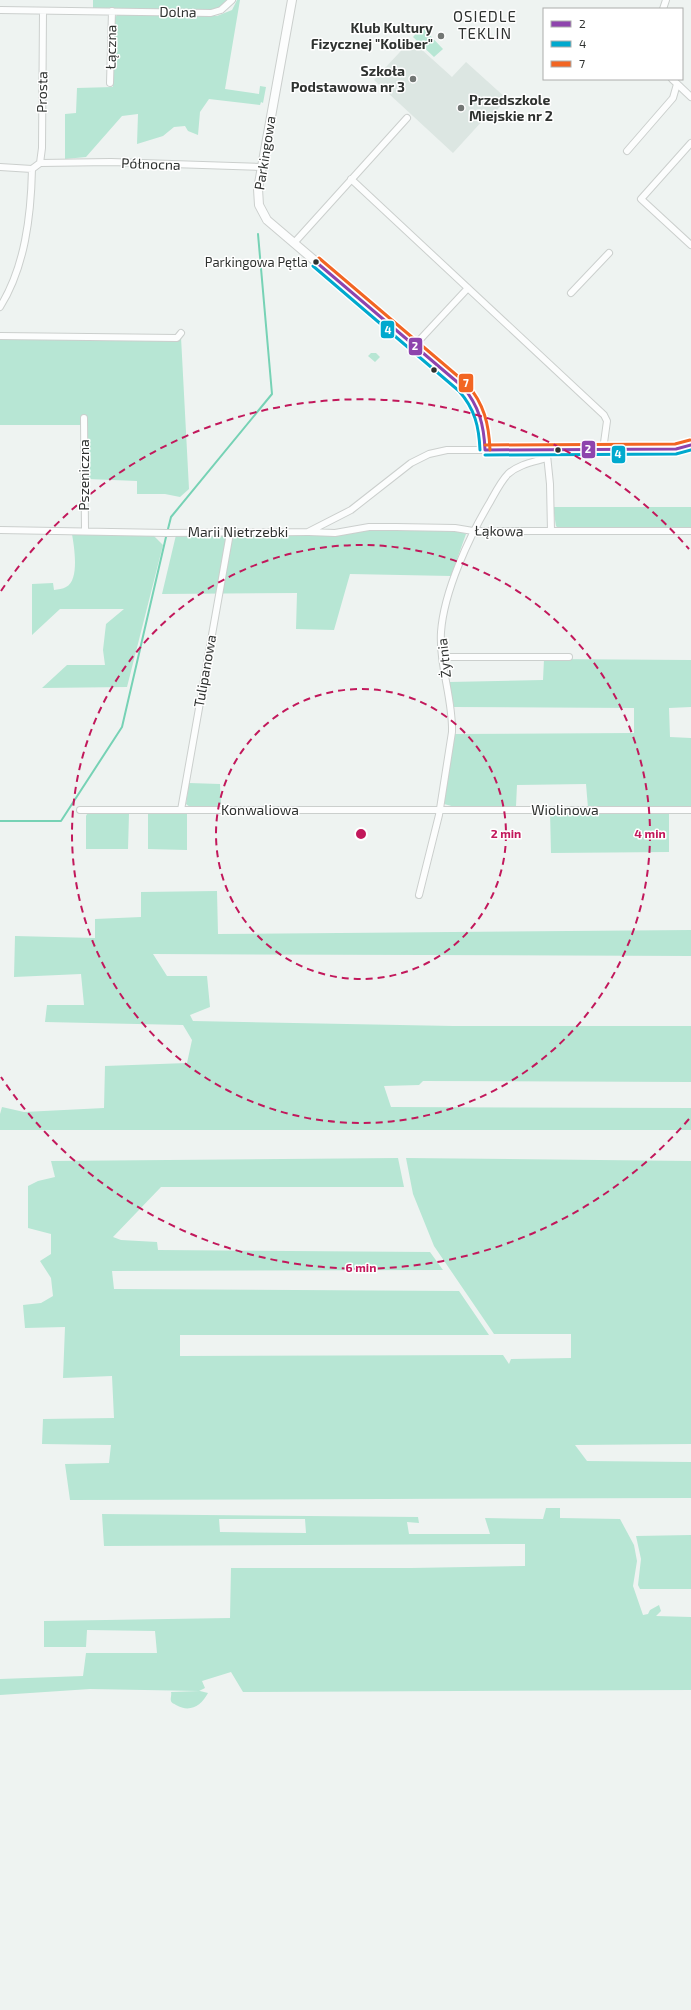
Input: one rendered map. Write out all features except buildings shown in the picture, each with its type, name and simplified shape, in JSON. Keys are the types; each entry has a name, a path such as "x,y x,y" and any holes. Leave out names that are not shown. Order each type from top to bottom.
{"street":[{"name":"Dolna","path":"0,10 211,13 221,10 232,0"},
{"name":"Parkingowa","path":"292,0 261,167 258,189 259,205 267,220 473,398 484,425 485,450"},
{"name":"Prosta","path":"40,163 43,11"},
{"name":"Łączna","path":"110,83 112,11"},
{"path":"675,81 691,97"},
{"path":"627,150 673,98 675,81"},
{"path":"294,243 407,118"},
{"path":"691,143 642,199 691,245"},
{"name":"Północna","path":"40,163 111,162 261,167"},
{"path":"0,167 32,169 40,163"},
{"path":"0,307 9,293 23,245 30,212 32,169"},
{"path":"351,179 604,415 607,421 603,450"},
{"path":"571,294 609,253"},
{"path":"414,346 468,288"},
{"path":"0,336 177,338 181,333"},
{"name":"Pszeniczna","path":"84,418 84,531"},
{"name":"Marii Nietrzebki","path":"0,530 230,533 308,532 351,510 411,463 429,454 446,450 485,450 547,454 603,450 676,449 691,445"},
{"path":"547,454 550,484 551,531"},
{"name":"Żytnia","path":"419,895 426,874 452,732 452,719 441,632 447,605 473,531 508,474 517,467 547,454"},
{"name":"Łąkowa","path":"308,532 335,533 369,527 455,528 473,531 691,531"},
{"name":"Tulipanowa","path":"181,810 230,533"},
{"path":"443,657 569,657"},
{"name":"Konwaliowa","path":"80,810 439,809"},
{"name":"Wiolinowa","path":"439,809 691,810"}],"shaded area":[{"path":"411,40 452,77 466,62 507,99 487,121 484,119 453,153 374,80"}],"green space":[{"path":"93,0 229,0 221,7 212,10 93,8"},
{"path":"237,0 240,0 225,89 259,94 260,86 266,87 263,103 261,102 260,105 209,99 200,112 198,135 188,131 185,126 174,127 163,136 137,144 138,114 122,116 86,157 65,159 65,114 76,113 77,88 113,87 113,20 118,14 217,16 232,10"},
{"path":"422,27 443,49 434,57 413,37"},
{"path":"181,337 189,489 180,497 165,494 137,494 137,481 88,479 88,425 0,425 0,339"},
{"path":"371,353 376,353 380,357 375,362 368,356"},
{"path":"553,507 691,507 691,529 560,530 556,526"},
{"path":"371,530 460,531 466,534 451,576 350,574 334,630 296,629 297,593 162,594 176,535 333,536"},
{"path":"72,534 153,535 163,545 127,687 42,688 67,665 105,665 103,650 106,624 124,609 60,609 32,635 32,584 53,583 54,590 65,588 70,583 75,570"},
{"path":"544,659 691,660 691,707 669,708 670,737 691,738 691,808 588,808 586,784 517,785 516,806 470,808 444,804 455,734 634,733 634,708 454,707 449,682 543,680"},
{"path":"189,783 220,784 221,804 219,807 190,807 186,804"},
{"path":"550,811 669,811 669,852 551,853"},
{"path":"87,814 129,814 128,849 86,849"},
{"path":"148,814 187,814 187,850 148,849"},
{"path":"217,891 218,934 691,930 691,956 153,954 167,976 207,976 210,1007 190,1015 193,1021 453,1026 691,1026 691,1082 423,1081 419,1085 384,1086 391,1107 691,1108 691,1130 0,1130 0,1114 2,1107 24,1112 104,1108 105,1066 187,1063 192,1040 183,1025 45,1022 47,1005 84,1005 81,974 14,977 15,936 95,938 95,919 141,917 141,892"},
{"path":"398,1158 404,1187 161,1187 113,1237 121,1240 157,1242 158,1250 430,1252 443,1270 112,1271 114,1289 459,1291 489,1335 180,1335 180,1356 503,1355 509,1364 511,1359 571,1358 571,1334 494,1334 434,1246 413,1194 406,1158 691,1161 691,1444 575,1445 587,1461 691,1462 691,1498 70,1500 65,1464 109,1463 111,1445 42,1444 43,1419 114,1418 112,1376 63,1378 65,1327 25,1328 23,1305 41,1303 53,1296 51,1278 40,1261 51,1254 51,1234 28,1228 28,1186 38,1181 55,1177 51,1161"},
{"path":"546,1508 560,1508 560,1518 620,1519 634,1545 637,1561 633,1586 643,1615 648,1614 650,1610 659,1605 661,1611 656,1616 691,1617 691,1690 243,1692 231,1672 202,1681 205,1688 199,1691 90,1689 0,1695 0,1679 83,1676 86,1653 157,1653 155,1631 87,1630 86,1647 44,1647 44,1621 230,1618 231,1568 411,1568 525,1566 525,1544 104,1546 102,1514 418,1517 419,1523 407,1522 409,1534 490,1534 485,1518 543,1519","holes":["219,1519 305,1519 306,1533 220,1532"]},
{"path":"691,1535 691,1589 640,1589 638,1585 641,1559 636,1536"},
{"path":"200,1691 208,1693 205,1698 195,1707 181,1707 172,1703 171,1701 171,1692"}],"waterway":[{"path":"168,529 171,517 272,394 258,234"},
{"path":"0,821 61,821 122,727 166,537"}],"transit line":[{"name":"7","path":"319,258 467,384 478,399 487,423 490,450"},
{"name":"2","path":"316,262 463,387 473,401 480,416 485,450"},
{"name":"4","path":"313,266 459,391 469,405 475,419 479,434 480,450"},
{"name":"7","path":"485,445 675,444 690,440"},
{"name":"2","path":"485,450 676,449 691,445"},
{"name":"4","path":"485,455 676,454 691,450"}],"place":[{"name":"Klub Kultury Fizycznej \"Koliber\"","path":"441,36"},
{"name":"Szkoła Podstawowa nr 3","path":"413,79"},
{"name":"Przedszkole Miejskie nr 2","path":"461,108"},
{"name":"Parkingowa Pętla","path":"316,262"}],"district":[{"name":"OSIEDLE TEKLIN","path":"485,26"}]}
